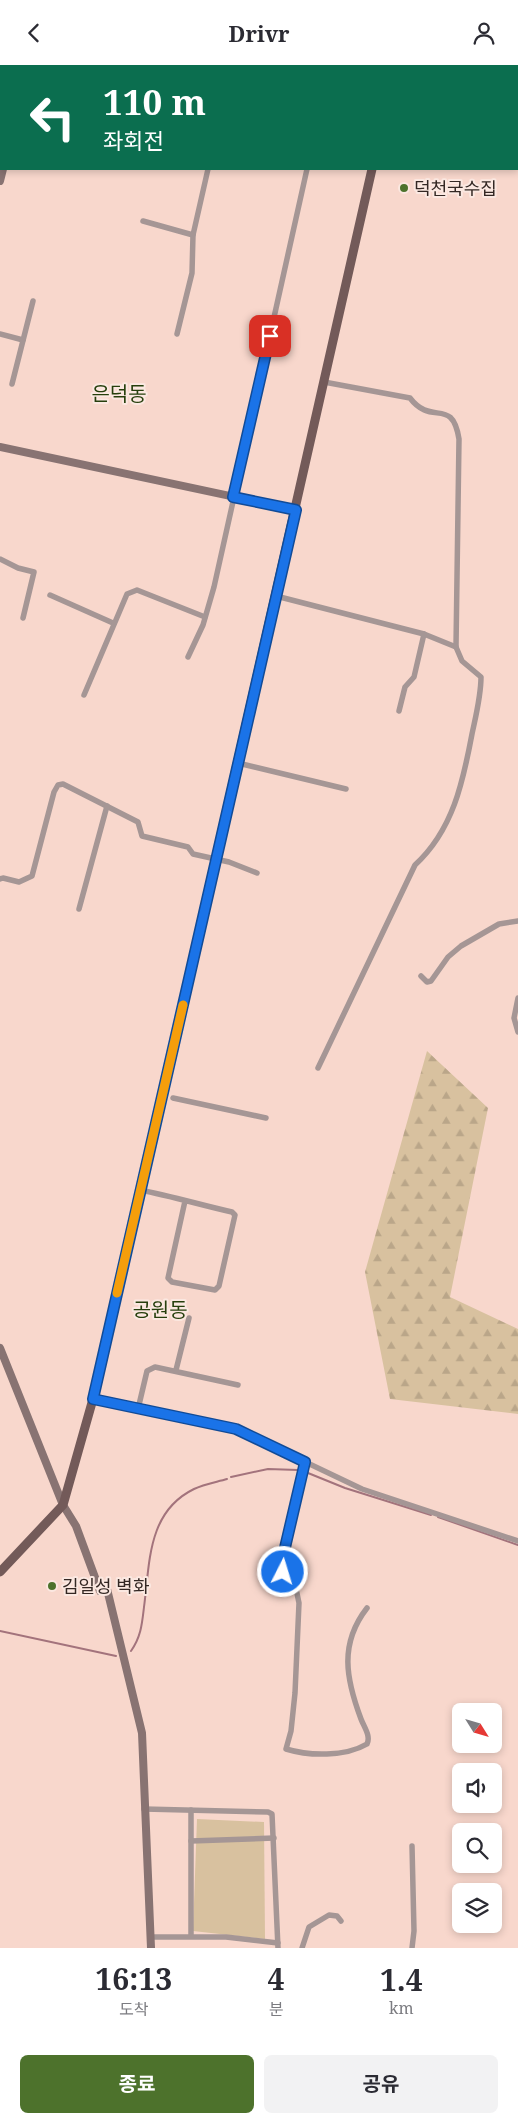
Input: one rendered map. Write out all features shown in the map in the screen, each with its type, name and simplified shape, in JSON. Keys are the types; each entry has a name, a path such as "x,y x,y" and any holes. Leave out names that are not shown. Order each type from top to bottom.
{"main road":[{"path":"0,1572 62,1505 93,1399 372,170"}],"street":[{"path":"177,334 192,273 193,235 208,170"},
{"path":"188,657 205,617 224,545 233,497 307,170"},
{"path":"143,221 193,235"},
{"path":"12,384 33,301"},
{"path":"0,334 23,340"},
{"path":"318,1068 415,865 440,838 462,783 481,677 462,661 456,647 459,439 453,417 449,414 435,414 417,407 410,398 324,382"},
{"path":"0,447 296,510"},
{"path":"0,559 18,568 34,571 24,618"},
{"path":"84,695 113,623 127,594 137,590 205,617"},
{"path":"50,595 113,623"},
{"path":"276,596 424,634 456,647"},
{"path":"399,711 405,687 414,677 424,634"},
{"path":"238,763 346,789"},
{"path":"2,879 19,882 32,876 54,792 58,785 63,784 138,821 142,836 188,847 193,854 216,859 257,873"},
{"path":"79,909 107,806"},
{"path":"421,975 427,983 431,981 448,957 461,946 499,924 518,921"},
{"path":"518,998 514,1018 518,1031"},
{"path":"173,1098 266,1119"},
{"path":"140,1190 232,1212 235,1215 219,1286 215,1289 172,1282 168,1279 185,1201"},
{"path":"176,1370 188,1318"},
{"path":"0,1348 62,1505 76,1526 100,1591 107,1589 142,1733 151,1948"},
{"path":"138,1409 147,1371 155,1367 176,1370 238,1385"},
{"path":"93,1399 236,1429 362,1489 518,1541"},
{"path":"305,1462 280,1569 294,1579 300,1603 293,1718 286,1749 311,1755 358,1749 367,1744 368,1735 357,1709 348,1657 348,1643 367,1608"},
{"path":"144,1809 268,1812 272,1814 274,1837 278,1946 226,1937 150,1937"},
{"path":"191,1936 192,1810"},
{"path":"191,1841 274,1837"},
{"path":"412,1846 414,1931 412,1948"},
{"path":"302,1948 309,1927 329,1915 337,1916 341,1921"}],"green space":[{"path":"427,1051 488,1108 450,1297 518,1329 518,1414 390,1399 365,1272"},
{"path":"197,1819 264,1822 265,1939 193,1931"}],"waterway":[{"path":"231,1477 268,1469 298,1470"},
{"path":"308,1473 345,1488 431,1515"},
{"path":"131,1651 137,1641 143,1619 150,1556 159,1525 167,1511 179,1499 198,1487 227,1479"},
{"path":"438,1517 518,1545"},
{"path":"0,1631 116,1656"}],"slow traffic":[{"path":"117,1293 183,1005"}],"place":[{"name":"덕천국수집","path":"404,188"},
{"name":"김일성 벽화","path":"52,1586"}],"district":[{"name":"은덕동","path":"119,393"},
{"name":"공원동","path":"160,1309"}],"route":[{"path":"270,336 233,497 296,510 93,1399 236,1429 305,1462 280,1569 283,1572"}]}
